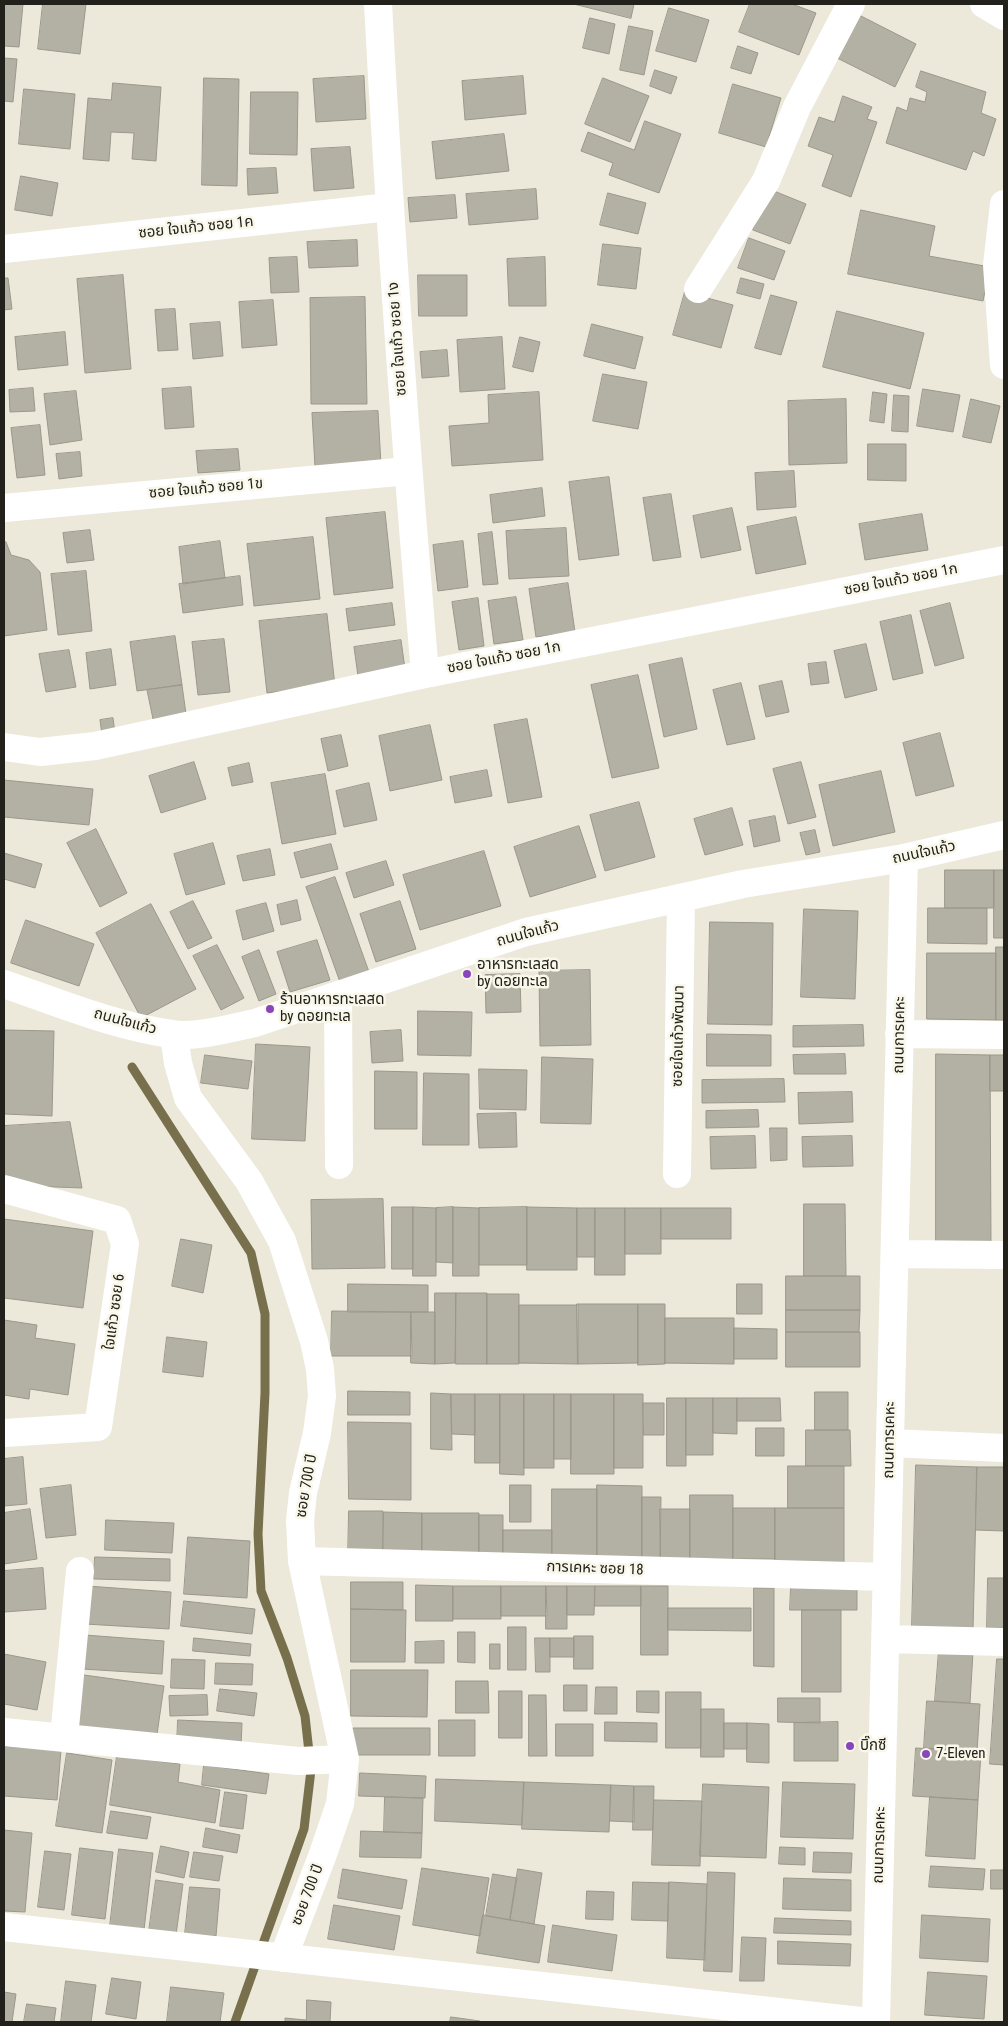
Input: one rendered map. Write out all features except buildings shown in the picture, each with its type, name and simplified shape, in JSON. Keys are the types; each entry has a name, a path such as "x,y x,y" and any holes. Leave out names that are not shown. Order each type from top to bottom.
{"street":[{"name":"ซอย ใจแก้ว ซอย 1ง","path":"378,4 389,207 425,674"},
{"path":"698,289 766,181 797,108 851,4"},
{"path":"984,4 1004,16"},
{"path":"1004,204 997,266 1004,365"},
{"name":"ซอย ใจแก้ว ซอย 1ค","path":"4,248 389,207"},
{"name":"ซอย ใจแก้ว ซอย 1ข","path":"4,508 408,472"},
{"name":"ซอย ใจแก้ว ซอย 1ก","path":"4,747 40,752 95,746 425,674 1004,560"},
{"name":"ถนนใจแก้ว","path":"4,984 125,1024 174,1035 215,1032 255,1023 526,932 743,884 904,858 1004,835"},
{"name":"ถนนการเคหะ","path":"876,2022 904,858"},
{"name":"ซอยใจแก้วพัฒนา","path":"677,1174 681,898"},
{"path":"338,995 339,1165"},
{"path":"900,1034 1004,1035"},
{"name":"ซอย 700 ปี","path":"174,1035 178,1063 188,1098 249,1181 282,1242 314,1341 320,1369 322,1396 317,1433 303,1493 300,1521 302,1561 345,1759 340,1804 324,1854 283,1958"},
{"name":"ใจแก้ว ซอย 6","path":"4,1189 117,1220 125,1244 98,1427 4,1433"},
{"path":"895,1254 1004,1255"},
{"path":"890,1443 1004,1448"},
{"name":"การเคหะ ซอย 18","path":"302,1561 887,1577"},
{"path":"64,1738 80,1571"},
{"path":"886,1639 1004,1642"},
{"path":"4,1732 298,1761 345,1759"},
{"path":"4,1927 870,2022"}],"waterway":[{"path":"132,1067 251,1253 265,1314 265,1393 258,1534 261,1591 287,1658 305,1716 311,1770 304,1829 235,2022"}],"place":[{"name":"อาหารทะเลสด by ดอยทะเล","path":"467,974"},
{"name":"ร้านอาหารทะเลสด by ดอยทะเล","path":"270,1009"},
{"name":"บิ๊กซี","path":"850,1746"},
{"name":"7-Eleven","path":"926,1754"}]}
